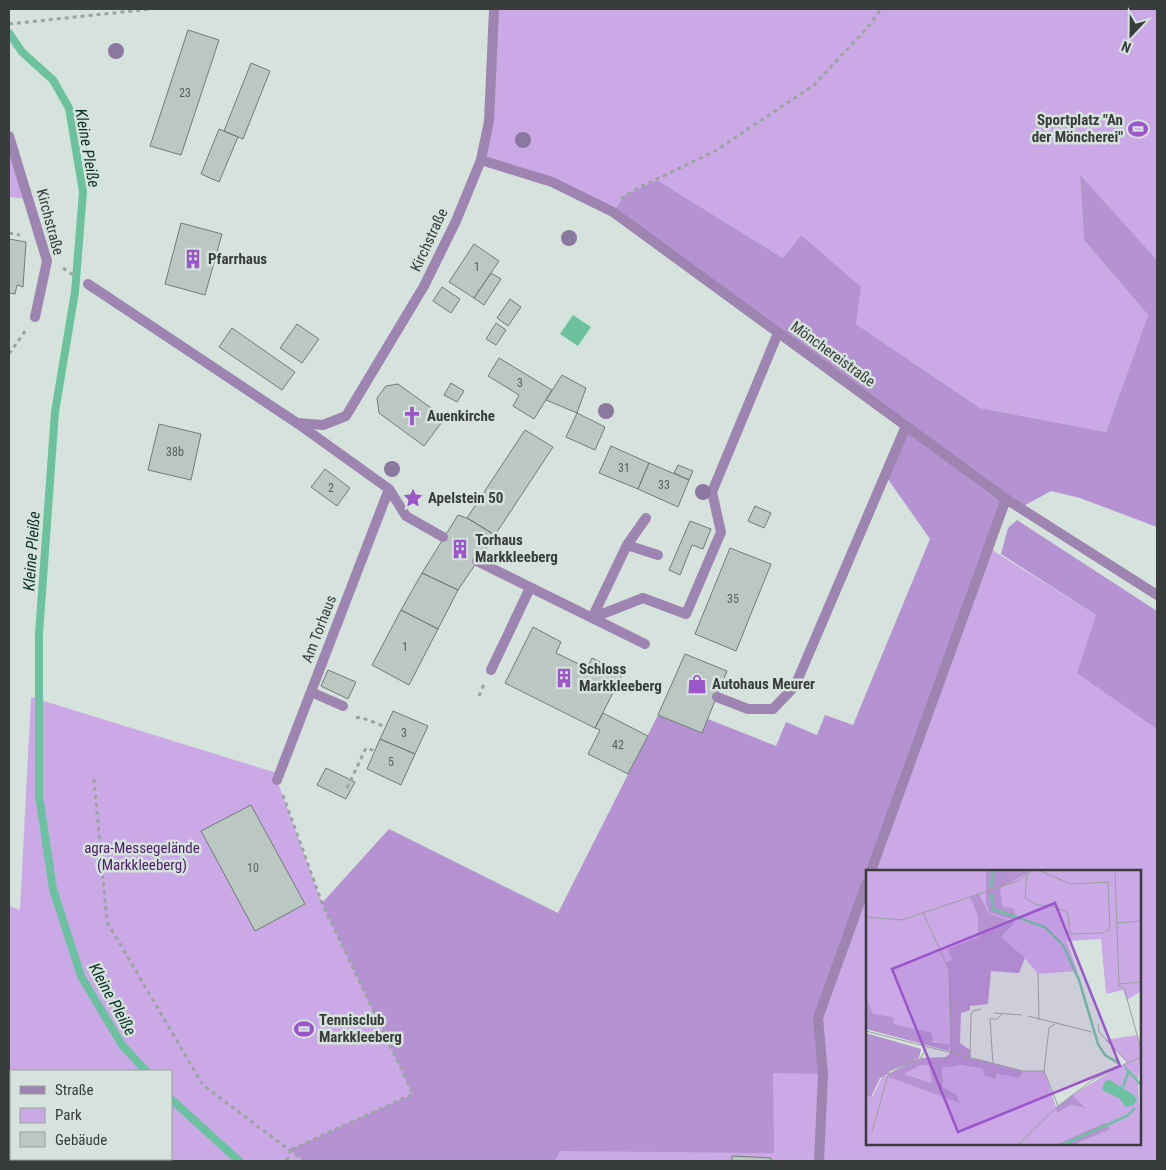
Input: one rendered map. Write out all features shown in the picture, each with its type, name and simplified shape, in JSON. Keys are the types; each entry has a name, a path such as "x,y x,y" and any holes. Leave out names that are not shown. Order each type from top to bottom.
{"street":[{"name":"Kirchstraße","path":"297,423 323,425 346,416 424,286 456,221 481,160 489,121 494,9"},
{"name":"Kirchstraße","path":"9,136 47,261 35,317"},
{"name":"Mönchereistraße","path":"481,160 552,182 613,212 1006,499 1157,595"},
{"name":"Kirchstraße","path":"88,284 297,423 389,489"},
{"path":"592,618 643,598 686,614 721,532 712,492 778,333"},
{"path":"717,697 748,710 773,709 795,686 906,426"},
{"path":"389,489 406,516 443,537"},
{"name":"Am Torhaus","path":"277,780 389,489"},
{"path":"871,870 1006,499"},
{"path":"592,618 628,545 646,518"},
{"path":"628,545 658,555"},
{"path":"477,562 645,644"},
{"path":"491,670 530,588"},
{"path":"311,692 343,706"},
{"path":"819,1161 822,1074 818,1018 866,885"}],"path":[{"path":"9,24 150,9"},
{"path":"613,212 625,195 715,152 814,85 867,28 881,9"},
{"path":"9,354 35,317"},
{"path":"343,706 351,719 360,717 386,727"},
{"path":"347,788 366,748 375,751"},
{"path":"94,779 107,922 203,1085 304,1161"},
{"path":"277,780 322,903 413,1094 290,1150"},
{"path":"287,1161 290,1150"}],"green space":[{"path":"494,9 1157,9 1157,260 1080,176 1084,240 1148,315 1106,432 980,408 856,324 801,235 783,258 657,180 625,195 613,212 583,196 481,160"},
{"path":"9,136 29,199 9,197"},
{"path":"989,548 1096,615 1157,662 1157,1161 542,1161 559,1151 773,1072 818,1018 866,885 866,1145 1141,1145 1141,870 871,870"},
{"name":"agra-Messegelände (Markkleeberg)","path":"31,697 280,774 277,780 322,903 446,1161 9,1161 9,906 20,910"}],"shaded area":[{"path":"1080,175 1157,260 1157,527 1080,498 1051,491 1020,508 1006,499 866,870 866,885 818,1018 823,1074 773,1073 774,1153 560,1151 555,1161 304,1161 290,1150 413,1094 322,903 389,829 558,913 658,715 702,733 708,719 776,746 786,722 817,735 825,715 853,725 930,539 885,475 906,426 613,212 625,195 657,180 783,258 801,235 861,287 856,324 980,408 1106,432 1148,315 1084,240"},
{"path":"573,315 591,327 578,346 560,334"},
{"path":"1017,520 1157,611 1157,729 1077,673 1096,615 1001,554 1008,528"}],"building":[{"path":"188,30 219,40 181,155 150,146"},
{"path":"251,63 270,71 243,139 224,131"},
{"path":"219,129 238,137 219,182 201,174"},
{"name":"Pfarrhaus","path":"181,223 222,234 205,295 165,284"},
{"path":"9,239 26,242 23,287 17,285 15,294 9,293"},
{"path":"474,244 499,261 474,298 449,282"},
{"path":"491,273 501,279 484,305 474,298"},
{"path":"442,287 460,299 451,313 433,301"},
{"path":"510,299 521,307 508,326 497,318"},
{"path":"496,323 506,330 496,345 486,339"},
{"path":"297,324 319,339 302,363 280,348"},
{"path":"232,328 295,372 282,390 219,347"},
{"path":"499,358 552,390 534,419 513,406 519,395 488,376"},
{"path":"562,375 586,388 577,413 546,400"},
{"path":"451,383 464,391 457,402 444,395"},
{"name":"Auenkirche","path":"398,384 445,418 424,446 379,413 377,398 386,386"},
{"path":"577,413 605,427 595,450 566,437"},
{"path":"159,424 201,434 191,480 148,470"},
{"path":"525,430 553,447 495,535 467,518"},
{"path":"611,446 649,463 638,489 599,473"},
{"path":"649,463 689,480 678,507 638,489"},
{"path":"678,465 693,471 689,480 674,473"},
{"path":"325,469 350,488 337,506 311,487"},
{"path":"755,506 771,513 764,528 748,521"},
{"name":"Torhaus Markkleeberg","path":"458,515 467,518 495,535 458,590 422,573"},
{"path":"690,521 711,529 703,549 692,545 680,575 669,570"},
{"path":"730,548 771,564 736,651 695,634"},
{"path":"422,573 458,590 438,629 401,610"},
{"path":"401,610 438,629 409,685 372,665"},
{"name":"Schloss Markkleeberg","path":"533,627 561,642 556,653 587,668 592,658 623,673 595,728 505,683"},
{"name":"Autohaus Meurer","path":"685,654 727,671 702,733 658,715"},
{"path":"328,670 356,682 348,699 321,686"},
{"path":"393,711 428,726 415,754 380,739"},
{"path":"603,713 648,736 628,774 588,754 600,730 595,728"},
{"path":"380,739 415,754 401,785 367,769"},
{"path":"326,768 355,782 346,799 317,785"},
{"path":"251,805 305,904 255,931 201,831"},
{"path":"732,1156 771,1158 771,1161 732,1161"}],"waterway":[{"name":"Kleine Pleiße","path":"9,33 22,52 53,80 69,108 83,192 75,292 55,412 39,634 39,795 53,889 81,976 122,1045 145,1070"},
{"name":"Kleine Pleiße","path":"172,1100 239,1161"}],"place":[{"name":"Sportplatz \"An der Möncherei\"","path":"1138,129"},
{"name":"Pfarrhaus","path":"193,259"},
{"name":"Auenkirche","path":"412,416"},
{"name":"Apelstein 50","path":"413,498"},
{"name":"Torhaus Markkleeberg","path":"460,549"},
{"name":"Schloss Markkleeberg","path":"564,678"},
{"name":"Autohaus Meurer","path":"697,684"},
{"name":"Tennisclub Markkleeberg","path":"304,1029"}]}
